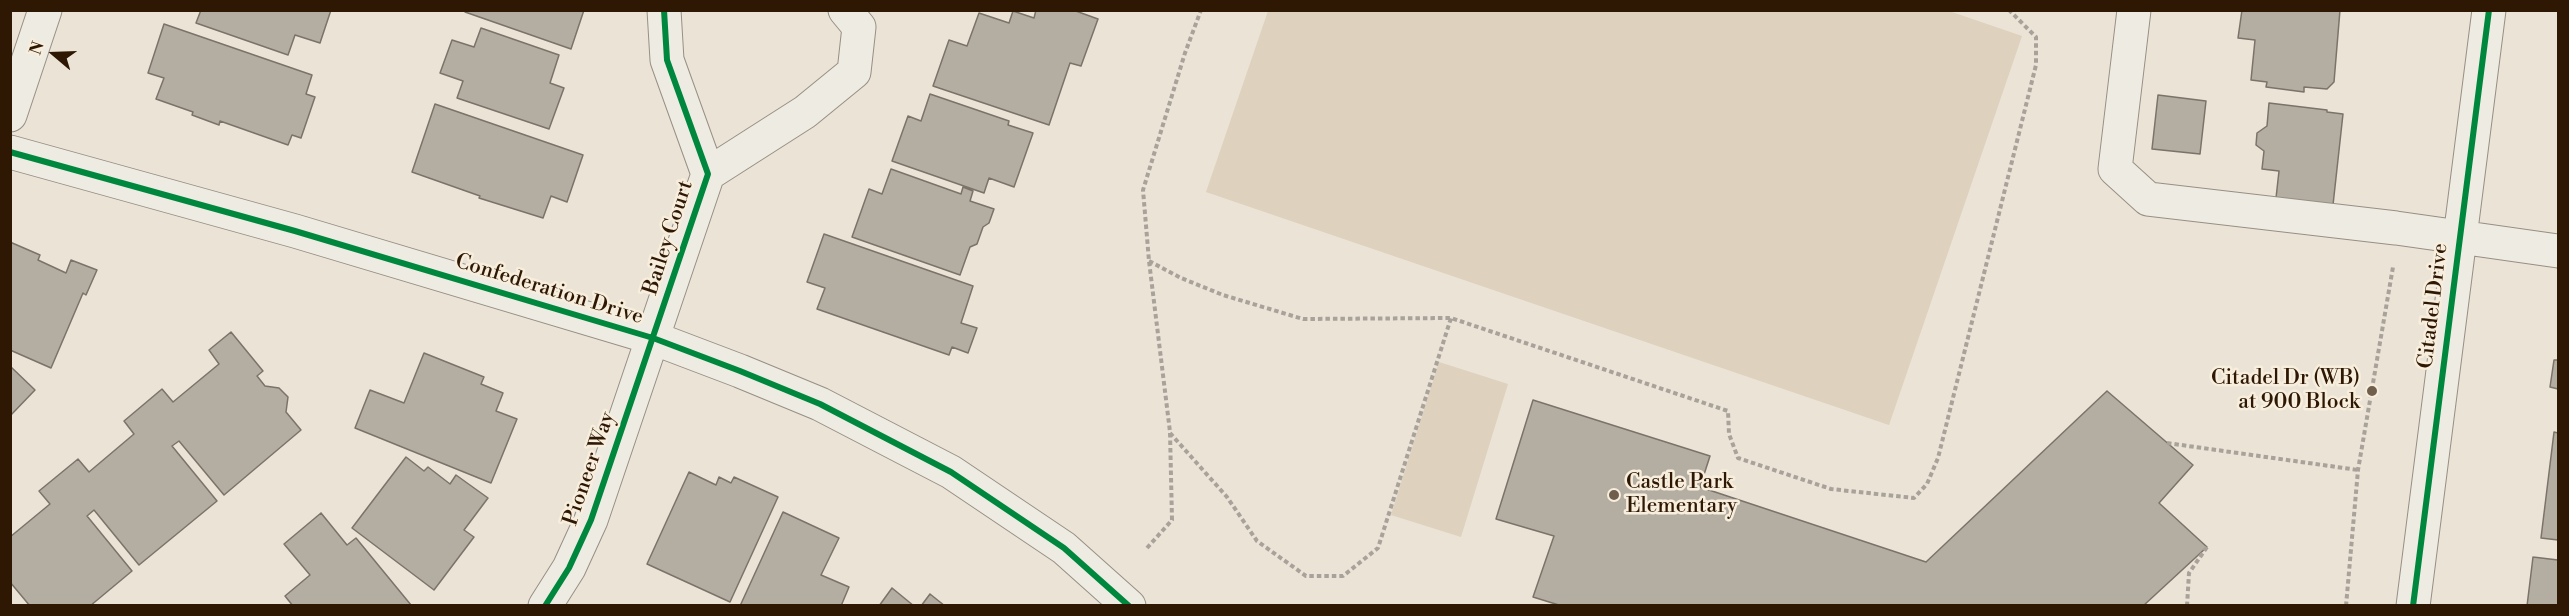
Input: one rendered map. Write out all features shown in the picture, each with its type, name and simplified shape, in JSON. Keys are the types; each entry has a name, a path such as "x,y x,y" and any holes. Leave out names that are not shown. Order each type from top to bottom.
{"street":[{"path":"10,115 45,10"},
{"name":"Bailey Court","path":"654,338 708,174 667,60 664,10"},
{"name":"Bailey Court","path":"708,174 805,112 854,72 859,27 845,10"},
{"path":"2134,10 2115,169 2148,200 2396,228 2559,251"},
{"name":"Citadel Drive","path":"2413,606 2488,10"},
{"name":"Confederation Drive","path":"10,152 295,231 654,338 820,404 951,472 1064,548 1129,606"},
{"name":"Pioneer Way","path":"545,606 570,568 591,520 654,338"}],"path":[{"path":"1147,548 1172,520 1170,432 1149,261 1143,190 1185,53 1201,10"},
{"path":"1149,261 1223,296 1304,319 1451,318 1728,411 1730,434 1738,458 1831,489 1914,498 1927,484 1938,458 2036,65 2036,37 2009,10"},
{"path":"2346,606 2358,470 2393,268 2396,228"},
{"path":"1170,432 1227,496 1257,541 1306,576 1343,576 1378,549 1451,318"},
{"path":"2167,443 2358,470"},
{"path":"2187,606 2189,573 2207,547"}],"shaded area":[{"path":"1268,11 1949,11 2022,36 1889,425 1206,192"},
{"path":"1439,362 1508,384 1461,537 1391,515"}],"building":[{"path":"201,10 331,10 320,43 295,35 288,55 196,23"},
{"path":"466,10 584,10 571,49 465,12"},
{"path":"1036,10 1073,10 1098,19 1081,66 1070,63 1049,125 933,86 949,40 967,46 979,13 1009,23 1013,11 1034,18"},
{"path":"2242,10 2340,10 2334,82 2327,89 2304,87 2304,92 2266,87 2267,82 2251,80 2255,40 2238,38"},
{"path":"164,24 312,75 306,94 315,97 301,138 292,135 288,145 220,121 219,125 192,115 193,112 156,99 164,78 148,73"},
{"path":"481,28 559,55 550,83 564,88 549,129 457,98 463,81 440,73 452,40 474,47"},
{"path":"930,94 1009,121 1008,125 1033,133 1014,187 989,178 984,193 892,161 908,116 921,121"},
{"path":"2158,95 2206,101 2200,154 2152,149"},
{"path":"2269,103 2343,114 2333,205 2276,198 2279,171 2262,169 2264,151 2256,145 2257,133 2267,126"},
{"path":"435,104 583,155 567,202 551,196 543,218 479,198 480,196 412,172"},
{"path":"891,169 961,194 963,187 973,191 970,201 994,209 989,223 983,227 977,244 970,247 960,275 852,237 869,189 882,194"},
{"path":"824,234 973,286 961,323 977,328 968,353 952,347 949,355 817,309 825,288 807,282"},
{"path":"10,242 40,255 38,260 66,273 71,260 97,270 86,295 83,293 51,368 10,350"},
{"path":"231,332 263,371 257,376 265,386 279,388 288,397 286,412 301,430 224,495 179,441 172,446 217,501 139,565 94,510 87,516 132,571 90,606 30,606 10,582 10,537 50,504 39,491 78,459 89,472 134,434 124,421 162,389 173,402 219,364 209,350"},
{"path":"424,353 484,377 481,384 503,393 496,411 517,419 491,483 355,428 370,390 404,403"},
{"path":"2554,360 2558,360 2558,389 2550,387"},
{"path":"10,366 35,390 10,416"},
{"name":"Castle Park Elementary","path":"2107,391 2193,465 2159,503 2207,547 2143,606 1562,606 1533,597 1554,536 1496,519 1533,400 1710,456 1700,487 1926,562"},
{"path":"2554,432 2558,433 2558,540 2541,538"},
{"path":"406,457 424,471 428,467 450,484 456,475 488,498 464,530 474,537 434,590 352,528"},
{"path":"689,472 716,485 719,477 731,483 734,477 778,497 730,602 647,564"},
{"path":"783,512 839,538 821,575 849,587 841,606 740,606"},
{"path":"321,513 347,545 356,538 411,605 293,606 285,596 310,575 284,544"},
{"path":"2533,557 2558,560 2558,606 2527,606"},
{"path":"892,588 914,606 879,606"},
{"path":"930,594 945,606 921,606"}],"cycle path":[{"path":"545,606 569,568 591,520 708,174 667,60 664,10"},
{"path":"2413,606 2489,10"},
{"path":"10,152 295,231 653,338 740,371 820,404 951,472 1064,548 1129,606"}],"place":[{"name":"Citadel Dr (WB) at 900 Block","path":"2372,391"},
{"name":"Castle Park Elementary","path":"1614,495"}]}
